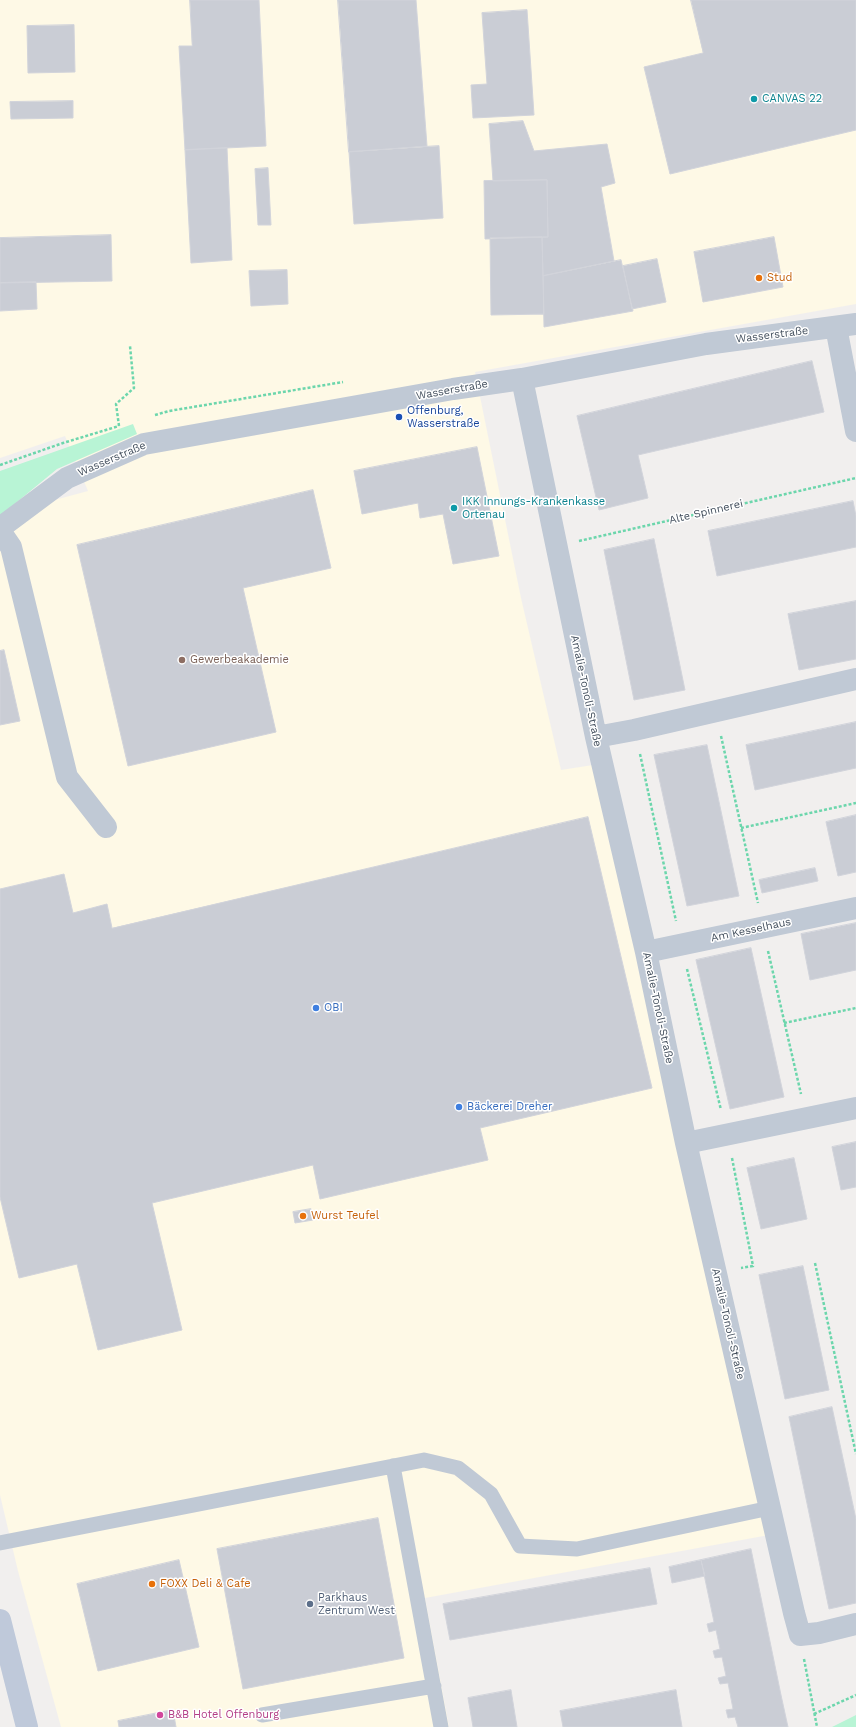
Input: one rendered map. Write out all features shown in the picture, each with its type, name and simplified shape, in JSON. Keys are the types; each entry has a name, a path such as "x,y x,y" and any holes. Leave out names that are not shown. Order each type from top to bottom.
{"main road":[{"path":"0,1620 27,1727"}],"street":[{"name":"Wasserstraße","path":"106,827 67,777 11,547 0,530 67,478 144,444 453,389 522,379 706,344 846,326"},
{"path":"846,326 856,431"},
{"name":"Amalie-Tonoli-Straße","path":"522,379 555,546 596,737 646,952 686,1143 800,1635"},
{"path":"596,737 634,730 856,679"},
{"name":"Am Kesselhaus","path":"646,952 856,908"},
{"path":"686,1143 856,1108"},
{"path":"800,1635 819,1633 856,1624"}],"lane":[{"path":"0,1543 424,1460 458,1468 491,1494 520,1546 577,1550 770,1508"},
{"path":"393,1466 441,1727"},
{"path":"262,1715 434,1686"}],"path":[{"path":"119,426 116,404 134,388 130,346"},
{"name":"Alte Spinnerei","path":"555,546 856,478"},
{"path":"634,730 682,945 727,1135 754,1266 716,1273"},
{"path":"741,828 856,803"},
{"path":"784,1023 856,1008"},
{"path":"815,1263 856,1454"},
{"path":"800,1635 814,1714 818,1727"},
{"path":"814,1714 856,1695"}],"shaded area":[{"path":"0,0 856,0 856,304 475,372 521,598 561,770 593,765 769,1535 425,1598 449,1727 61,1727 18,1571 0,1495 0,537 25,508 88,491 65,436 0,458"}],"green space":[{"path":"133,424 137,434 57,469 0,516 0,471"},
{"path":"856,1715 856,1727 832,1727"}],"building":[{"path":"190,0 259,0 266,146 185,150 179,46 192,46"},
{"path":"338,0 416,0 427,146 349,152"},
{"name":"CANVAS 22","path":"691,0 856,0 856,130 670,174 644,67 703,53"},
{"path":"527,10 534,115 473,118 471,85 487,84 482,13"},
{"path":"74,25 75,72 28,73 27,26"},
{"path":"73,101 73,118 11,119 10,102"},
{"path":"523,121 534,151 607,144 615,183 601,187 614,261 543,276 542,237 548,237 547,180 493,181 489,124"},
{"path":"439,146 443,218 354,224 349,152"},
{"path":"227,148 232,260 191,263 185,150"},
{"path":"268,168 271,225 258,225 255,169"},
{"path":"547,180 548,237 485,239 484,181"},
{"path":"111,235 112,281 0,283 0,238"},
{"path":"542,237 544,314 491,315 490,238"},
{"path":"774,237 783,287 703,302 694,252"},
{"path":"657,259 666,302 632,309 623,266"},
{"path":"621,260 633,311 544,327 543,276"},
{"path":"287,270 288,304 251,306 249,271"},
{"path":"36,282 37,309 0,311 0,283"},
{"path":"812,361 824,412 638,455 648,498 599,510 577,416"},
{"name":"IKK Innungs-Krankenkasse Ortenau","path":"477,447 499,556 453,564 443,514 420,518 418,503 362,514 354,471"},
{"name":"Gewerbeakademie","path":"313,490 331,568 243,588 276,732 128,766 77,545"},
{"path":"853,501 856,516 856,547 717,576 708,531"},
{"path":"654,539 685,690 634,700 604,550"},
{"path":"856,601 856,659 799,670 788,614"},
{"path":"4,650 20,721 0,725 0,651"},
{"path":"856,722 856,768 755,790 746,745"},
{"path":"707,745 739,896 687,906 654,755"},
{"path":"856,815 856,872 838,876 826,822"},
{"name":"OBI","path":"588,817 652,1088 480,1128 488,1160 320,1199 313,1165 152,1203 182,1330 98,1350 77,1264 19,1278 0,1197 0,889 64,874 73,913 107,904 112,928"},
{"path":"815,868 818,881 762,893 759,880"},
{"path":"856,923 856,970 810,980 801,934"},
{"path":"751,948 784,1097 730,1109 696,960"},
{"path":"856,1142 856,1187 841,1190 832,1147"},
{"path":"794,1158 807,1219 761,1229 747,1168"},
{"name":"Wurst Teufel","path":"311,1209 313,1220 295,1223 293,1212"},
{"path":"803,1266 829,1390 785,1399 759,1275"},
{"path":"832,1407 856,1519 856,1603 829,1609 789,1417"},
{"name":"Parkhaus Zentrum West","path":"378,1518 404,1658 243,1689 217,1549"},
{"path":"751,1549 788,1727 738,1727 735,1717 728,1718 726,1710 733,1709 728,1683 720,1684 718,1678 726,1676 722,1657 715,1658 713,1651 720,1649 716,1630 709,1632 707,1624 714,1622 701,1560"},
{"path":"179,1560 199,1647 98,1671 77,1584"},
{"path":"701,1560 705,1576 672,1583 669,1567"},
{"path":"650,1568 657,1604 450,1640 443,1604"},
{"path":"511,1690 517,1727 473,1727 468,1698"},
{"path":"676,1690 682,1727 563,1727 560,1711"},
{"name":"B&B Hotel Offenburg","path":"173,1710 176,1727 119,1727 118,1721"}],"place":[{"name":"CANVAS 22","path":"754,99"},
{"name":"Stud","path":"759,278"},
{"name":"Offenburg, Wasserstraße","path":"399,417"},
{"name":"IKK Innungs-Krankenkasse Ortenau","path":"454,508"},
{"name":"Gewerbeakademie","path":"182,660"},
{"name":"OBI","path":"316,1008"},
{"name":"Bäckerei Dreher","path":"459,1107"},
{"name":"Wurst Teufel","path":"303,1216"},
{"name":"FOXX Deli & Cafe","path":"152,1584"},
{"name":"Parkhaus Zentrum West","path":"310,1604"},
{"name":"B&B Hotel Offenburg","path":"160,1715"}]}
